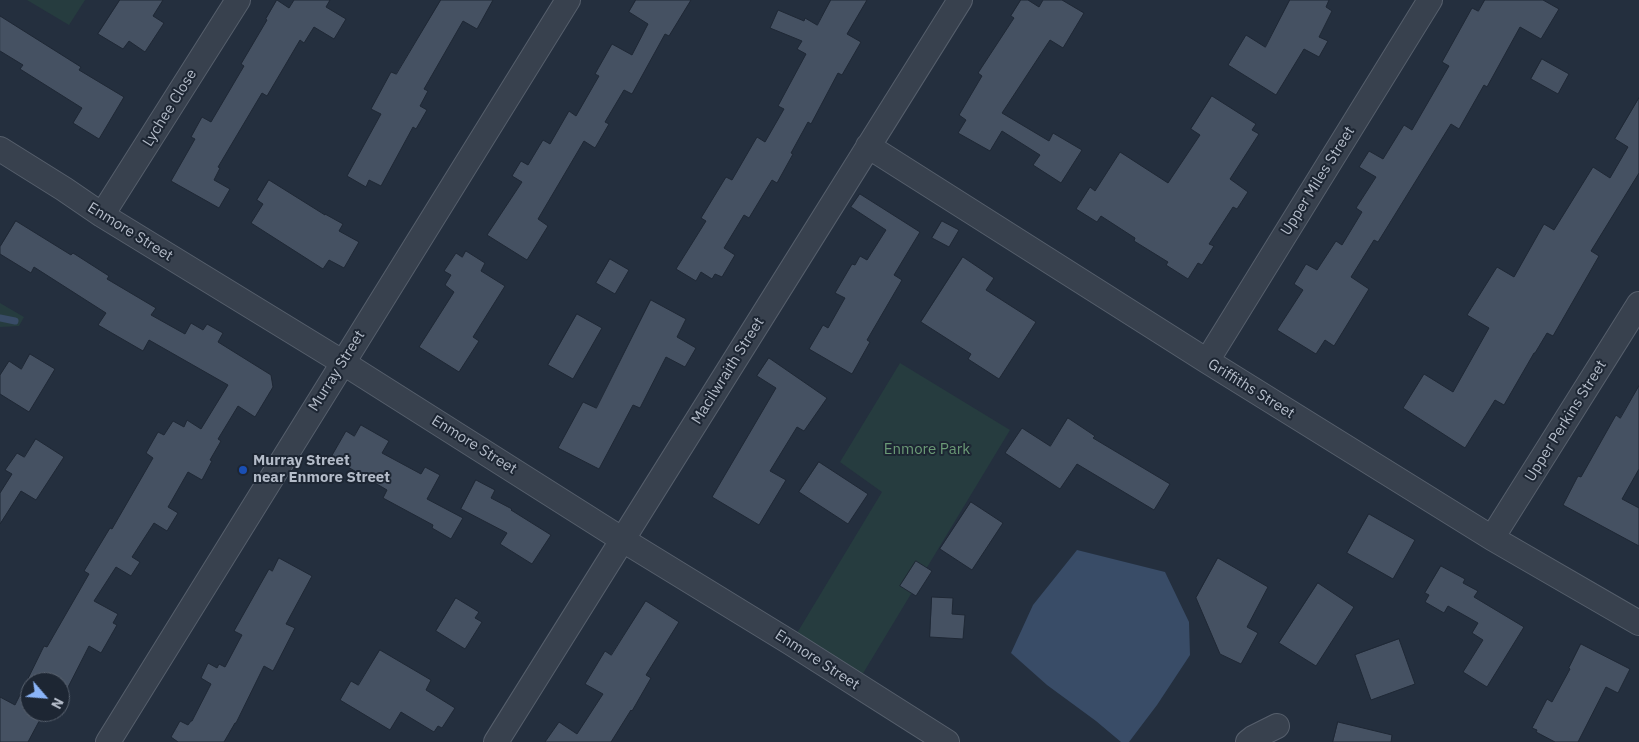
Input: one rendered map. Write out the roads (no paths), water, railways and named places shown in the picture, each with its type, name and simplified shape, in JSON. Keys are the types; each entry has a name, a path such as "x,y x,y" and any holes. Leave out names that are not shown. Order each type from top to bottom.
{"street":[{"name":"Lychee Close","path":"102,215 238,0"},
{"name":"Murray Street","path":"108,742 568,0"},
{"name":"Macilwraith Street","path":"496,742 960,0"},
{"name":"Upper Miles Street","path":"1207,362 1430,0"},
{"name":"Griffiths Street","path":"868,146 1207,362 1492,538 1639,622"},
{"name":"Enmore Street","path":"0,149 102,215 342,362 622,540 792,643 947,742"},
{"name":"Upper Perkins Street","path":"1492,538 1639,304"},
{"path":"1248,742 1277,726"}],"water":[{"path":"1077,550 1165,572 1189,622 1190,655 1157,705 1129,742 1121,742 1047,685 1011,653 1033,605"}],"waterway":[{"path":"0,318 15,321"}],"place":[{"name":"Murray Street near Enmore Street","path":"243,470"}],"park label":[{"name":"Enmore Park","path":"927,450"}]}
